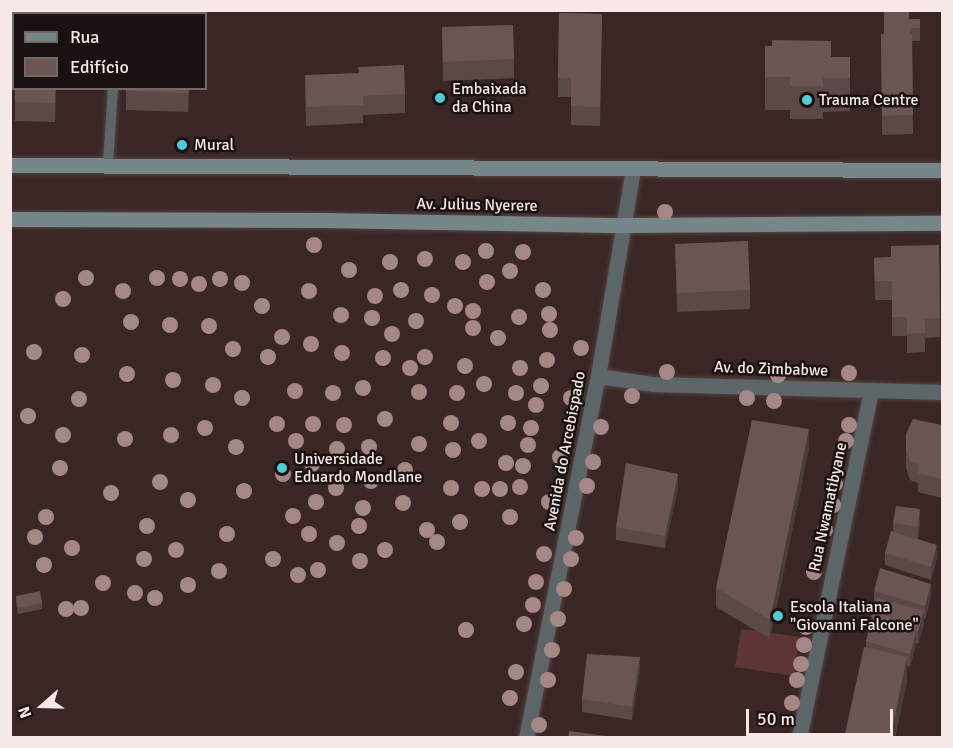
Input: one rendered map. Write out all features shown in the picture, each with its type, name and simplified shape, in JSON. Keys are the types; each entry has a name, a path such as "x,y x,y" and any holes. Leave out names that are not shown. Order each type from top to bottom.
{"main road":[{"path":"10,165 942,170"},
{"name":"Av. Julius Nyerere","path":"10,219 313,220 625,225 942,223"}],"street":[{"name":"Avenida do Arcebispado","path":"526,738 598,376 633,170"},
{"name":"Av. do Zimbabwe","path":"598,376 653,384 942,392"},
{"name":"Rua Nwamatibyane","path":"799,738 871,390"}],"lane":[{"path":"108,165 113,90"}],"shaded area":[{"path":"741,629 800,637 794,676 735,667"}],"building":[{"path":"884,10 909,10 909,19 920,19 920,28 910,28 910,34 884,34"},
{"path":"559,13 602,14 600,107 571,106 571,78 558,78"},
{"path":"513,25 514,59 443,62 442,27"},
{"path":"881,34 912,34 913,115 882,116"},
{"path":"772,40 831,41 831,57 850,57 850,78 823,78 823,86 790,86 791,77 765,77 765,46 772,46"},
{"path":"404,65 405,94 363,96 363,105 306,107 305,75 359,73 358,67"},
{"path":"15,90 55,90 55,103 15,102"},
{"path":"188,90 188,93 126,91"},
{"path":"748,241 750,290 677,293 675,244"},
{"path":"939,245 940,318 925,319 925,333 907,334 907,317 892,317 892,281 875,281 874,258 891,257 891,246"},
{"path":"913,419 942,425 942,479 918,473 919,465 910,461 906,449 906,434"},
{"path":"752,420 809,429 770,620 716,588"},
{"path":"626,463 678,474 665,536 616,527"},
{"path":"896,506 920,509 918,527 893,523"},
{"path":"891,531 937,545 931,567 885,553"},
{"path":"880,568 931,584 925,606 874,591"},
{"path":"40,591 42,603 18,608 16,596"},
{"path":"877,598 924,611 918,631 871,617"},
{"path":"872,620 916,633 910,654 866,641"},
{"path":"864,647 907,657 890,738 844,738"},
{"path":"587,654 640,657 632,707 582,699"},
{"path":"569,731 621,738 568,738"}],"place":[{"name":"Embaixada da China","path":"440,98"},
{"name":"Trauma Centre","path":"807,100"},
{"name":"Mural","path":"182,145"},
{"name":"Universidade Eduardo Mondlane","path":"282,468"},
{"name":"Escola Italiana \"Giovanni Falcone\"","path":"778,616"}]}
